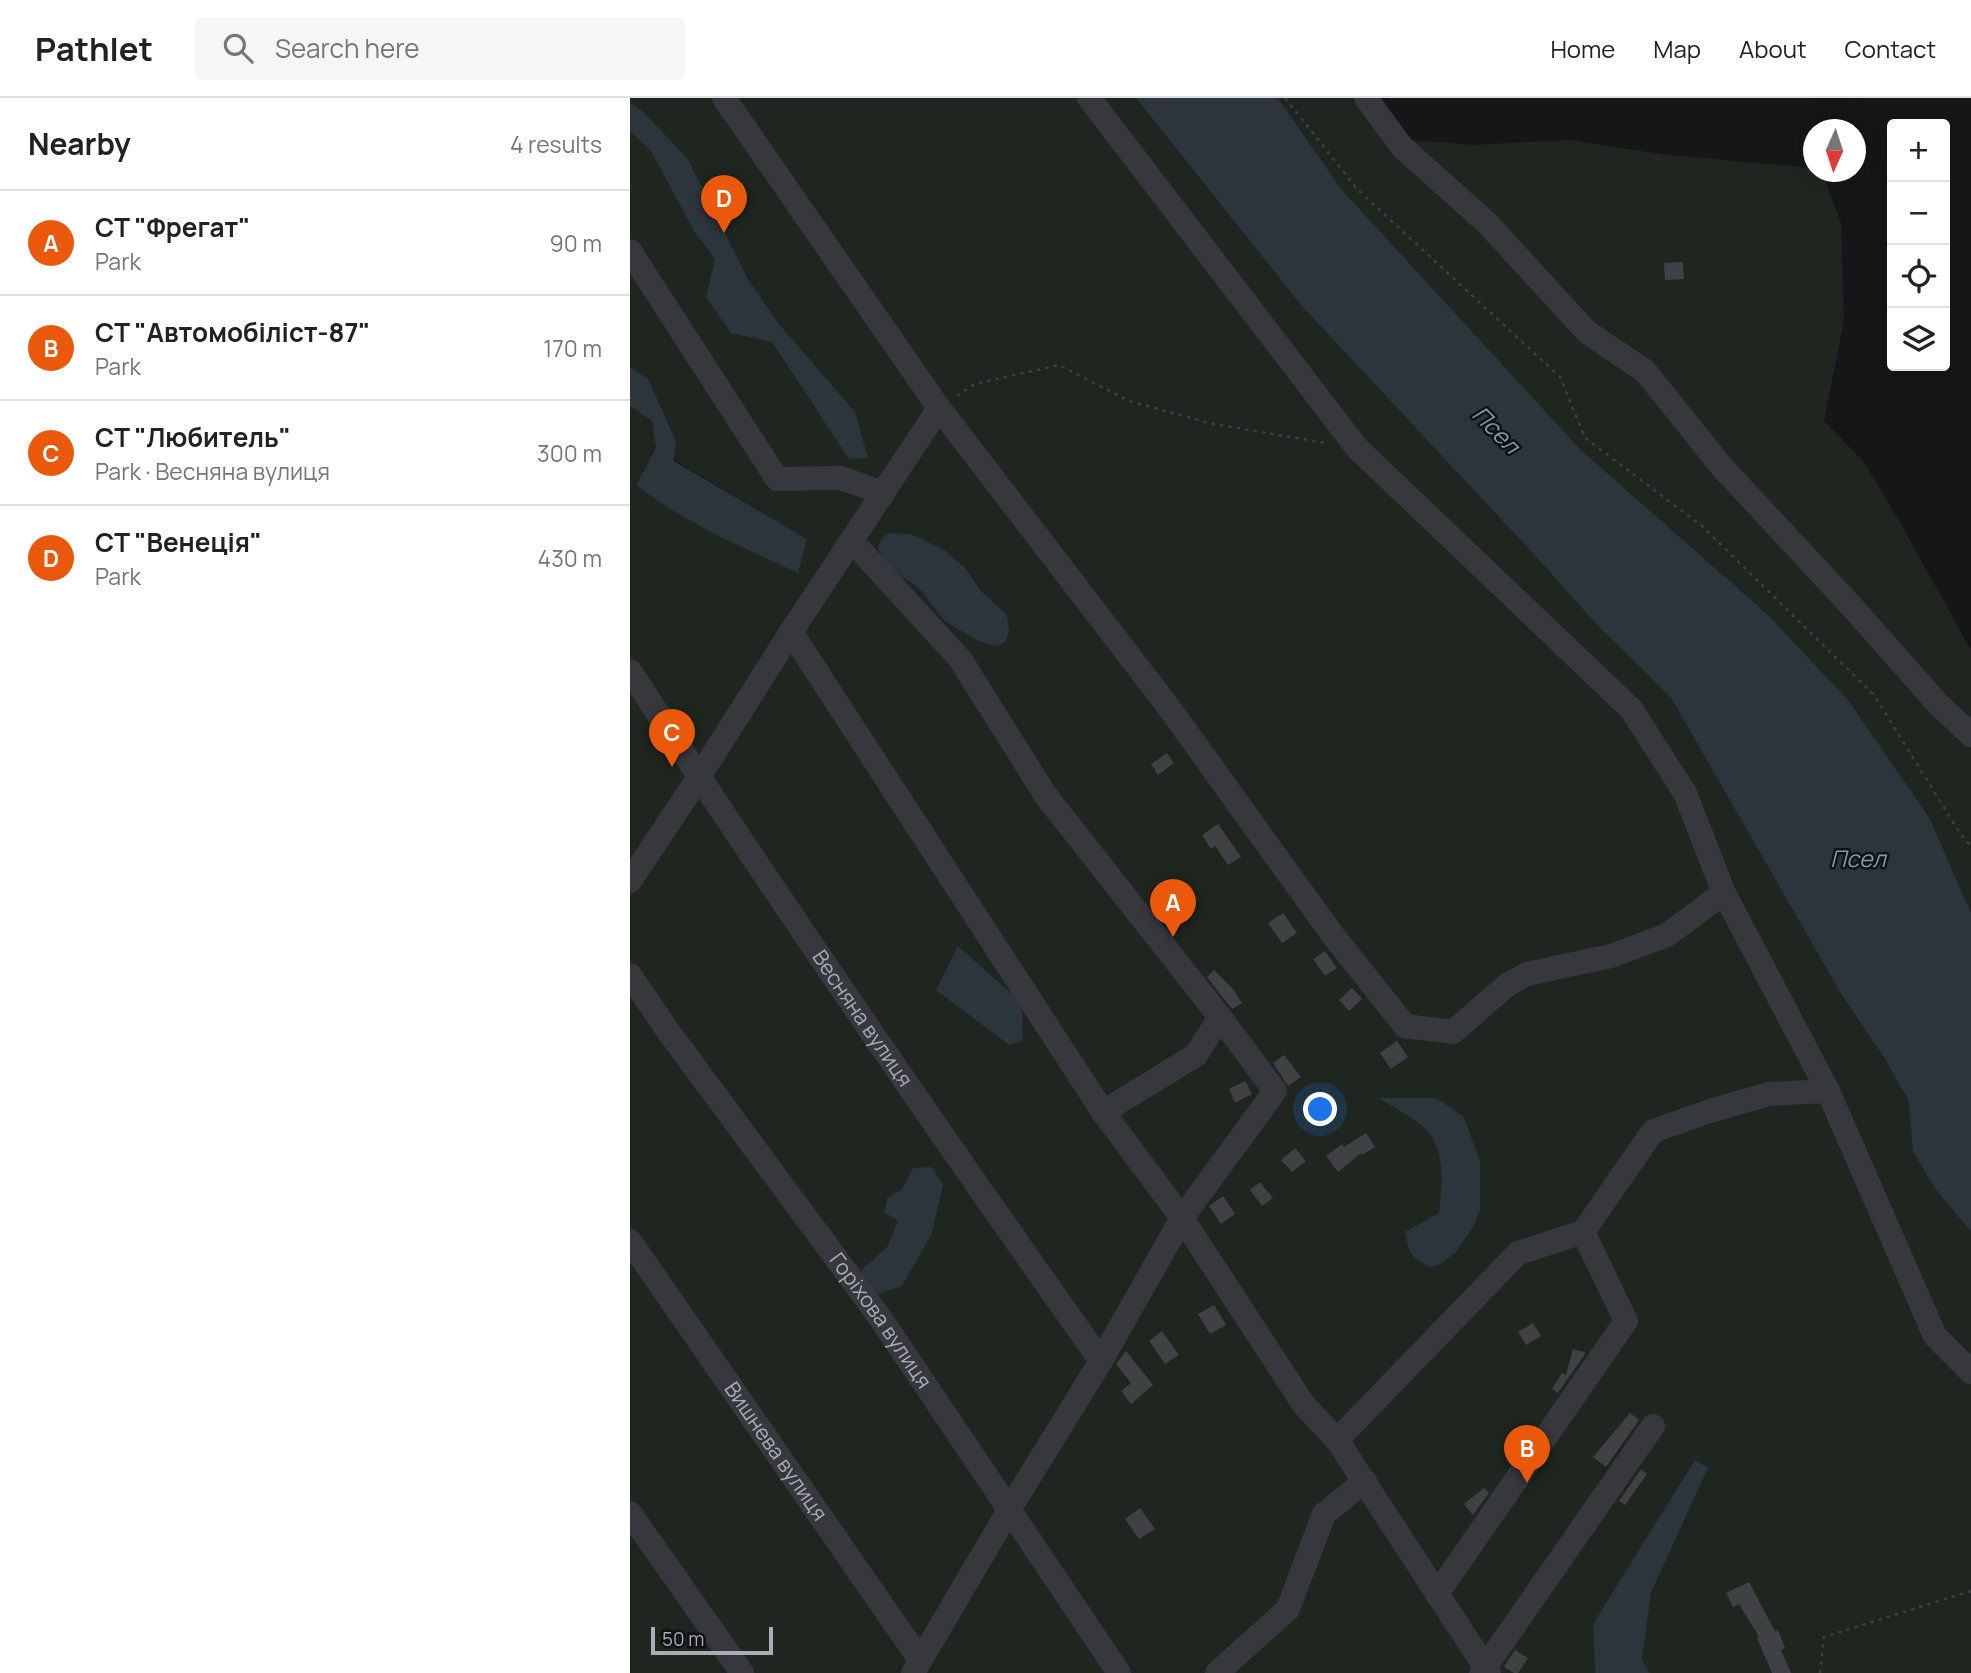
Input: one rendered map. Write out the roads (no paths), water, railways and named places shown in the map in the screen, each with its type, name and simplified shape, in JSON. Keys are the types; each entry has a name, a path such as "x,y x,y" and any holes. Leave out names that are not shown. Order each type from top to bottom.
{"street":[{"path":"724,98 939,408 1167,705 1332,934 1405,1026 1452,1032 1507,985 1527,974 1611,956 1667,935 1724,893"},
{"path":"1089,98 1357,448 1631,709 1685,793 1724,893 1828,1091 1935,1336 1971,1372"},
{"path":"1366,98 1402,147 1487,223 1587,332 1644,372 1722,467 1938,704 1971,735"},
{"path":"630,251 777,479 841,478 883,493"},
{"path":"630,881 939,408"},
{"path":"852,541 960,659 1046,796 1275,1091 1182,1218 1101,1361 916,1667"},
{"path":"791,632 1103,1112 1182,1218 1304,1405 1337,1440 1485,1671 1653,1426"},
{"name":"Весняна вулиця","path":"630,671 699,777 1101,1361"},
{"name":"Горіхова вулиця","path":"630,975 668,1031 881,1319 1119,1673"},
{"path":"1103,1112 1196,1055 1220,1017"},
{"path":"1337,1440 1518,1253 1583,1232 1653,1131 1769,1094 1828,1091"},
{"path":"1437,1594 1626,1321 1583,1232"},
{"name":"Вишнева вулиця","path":"630,1241 916,1667"},
{"path":"1217,1673 1288,1609 1324,1514 1365,1481"},
{"path":"630,1513 742,1673"}],"water":[{"name":"Псел","path":"1136,98 1278,98 1342,190 1581,450 1766,613 1848,700 1930,819 1971,913 1971,1232 1936,1190 1913,1152 1908,1100 1883,1056 1840,992 1671,698 1597,625 1300,304"},
{"path":"630,103 642,111 687,158 749,281 779,324 855,412 868,458 849,459 772,342 731,333 706,297 715,259 694,231 651,151 630,131"},
{"path":"630,367 648,379 676,440 674,461 807,539 798,573 694,523 636,485 656,448 652,421 630,406"},
{"path":"889,533 910,534 944,550 965,568 981,591 1007,615 1009,632 1005,642 996,646 976,640 945,621 918,587 886,566 878,548 881,539"},
{"path":"958,946 1022,1003 1023,1041 1009,1045 936,990"},
{"path":"1379,1098 1437,1098 1464,1117 1480,1161 1480,1210 1472,1229 1455,1253 1439,1265 1430,1267 1419,1261 1409,1249 1405,1232 1439,1213 1439,1154 1435,1143 1421,1125"},
{"path":"932,1167 943,1185 932,1233 902,1286 874,1296 858,1273 887,1247 898,1221 884,1212 887,1198 902,1189 913,1168"},
{"path":"1695,1460 1708,1468 1651,1593 1642,1660 1650,1673 1595,1673 1593,1624"}],"place":[{"name":"СТ \"Венеція\"","path":"724,233"},
{"name":"СТ \"Любитель\"","path":"672,767"},
{"name":"СТ \"Фрегат\"","path":"1173,937"},
{"name":"СТ \"Автомобiлiст-87\"","path":"1527,1483"}]}
